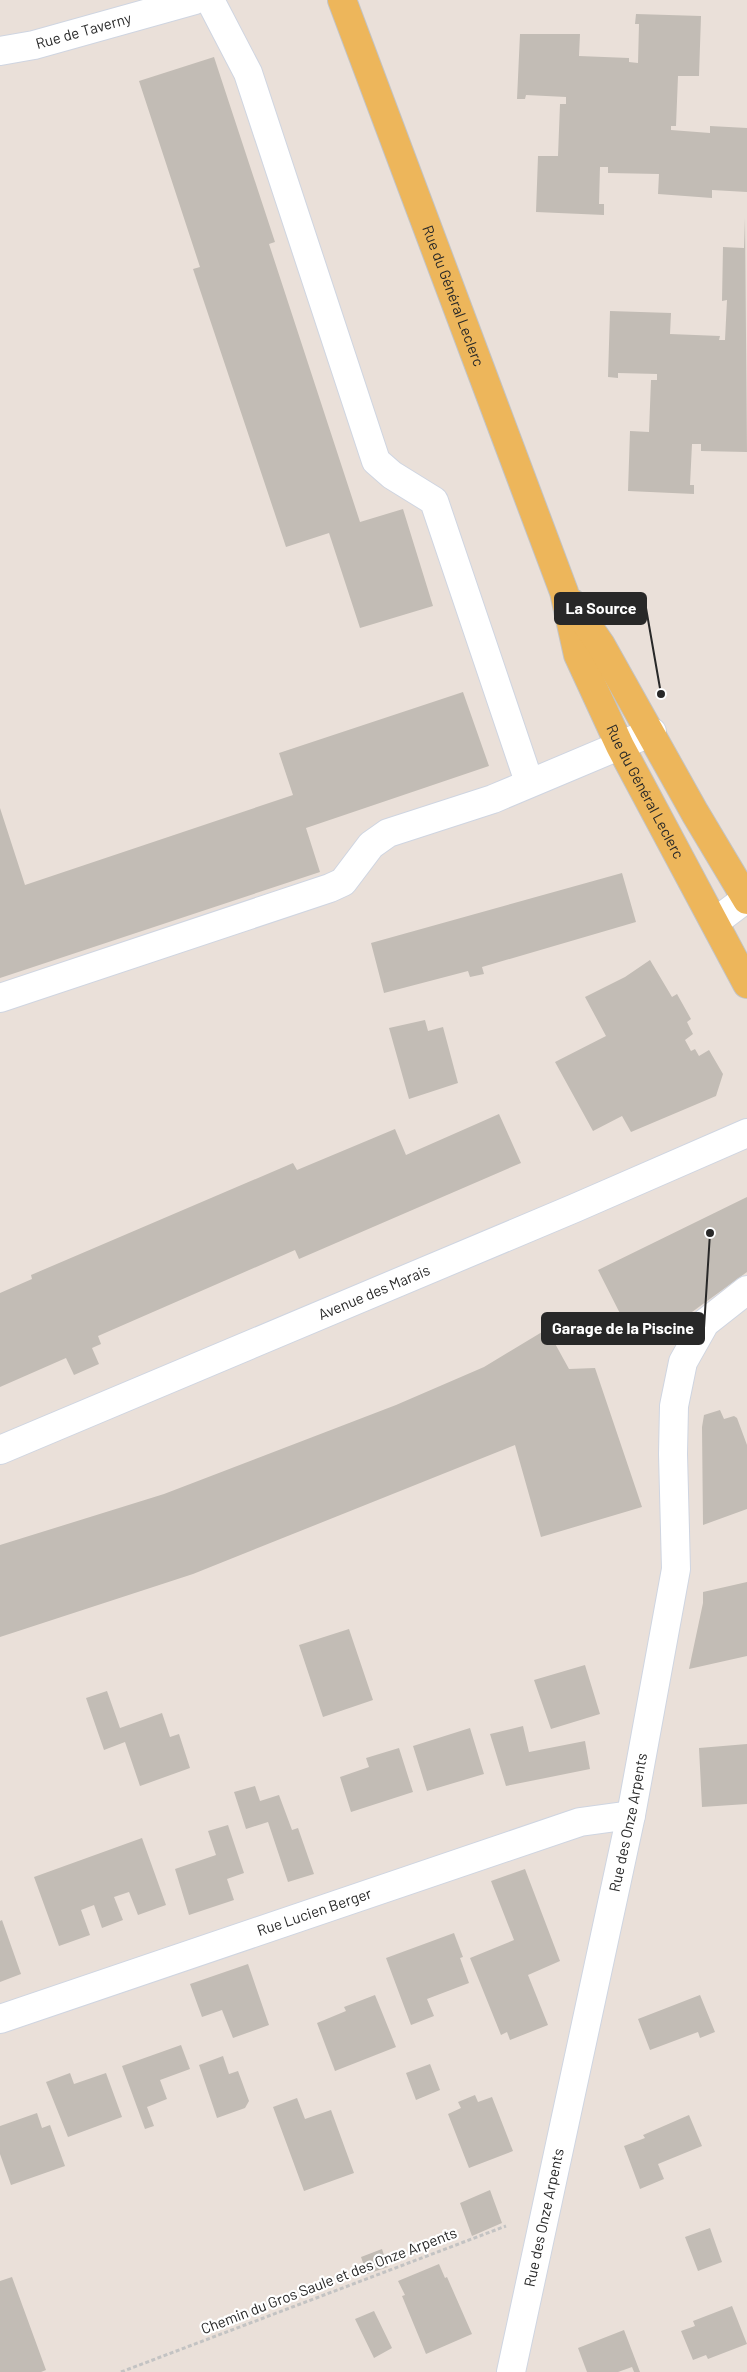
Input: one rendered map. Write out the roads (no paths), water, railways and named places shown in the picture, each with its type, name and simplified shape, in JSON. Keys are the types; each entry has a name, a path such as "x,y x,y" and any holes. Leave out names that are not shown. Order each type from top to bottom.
{"main road":[{"name":"Rue du Général Leclerc","path":"342,0 453,302 564,592 578,655 620,746 747,984"},
{"name":"Rue du Général Leclerc","path":"564,592 601,645 652,732 695,813 747,899"}],"street":[{"name":"Rue de Taverny","path":"0,51 34,45 195,0"},
{"path":"210,0 248,72 376,460 392,476 434,501 529,782"},
{"path":"0,998 330,888 343,882 371,845 388,833 493,799 529,782 652,732"},
{"path":"715,922 747,899"},
{"name":"Avenue des Marais","path":"0,1450 575,1208 747,1133"},
{"name":"Rue des Onze Arpents","path":"511,2372 544,2211 631,1815 676,1568 674,1416 683,1362 705,1323 747,1290"},
{"name":"Rue Lucien Berger","path":"0,2019 580,1822 631,1815"}],"place":[{"name":"La Source","path":"661,694"},
{"name":"Garage de la Piscine","path":"710,1233"}]}
